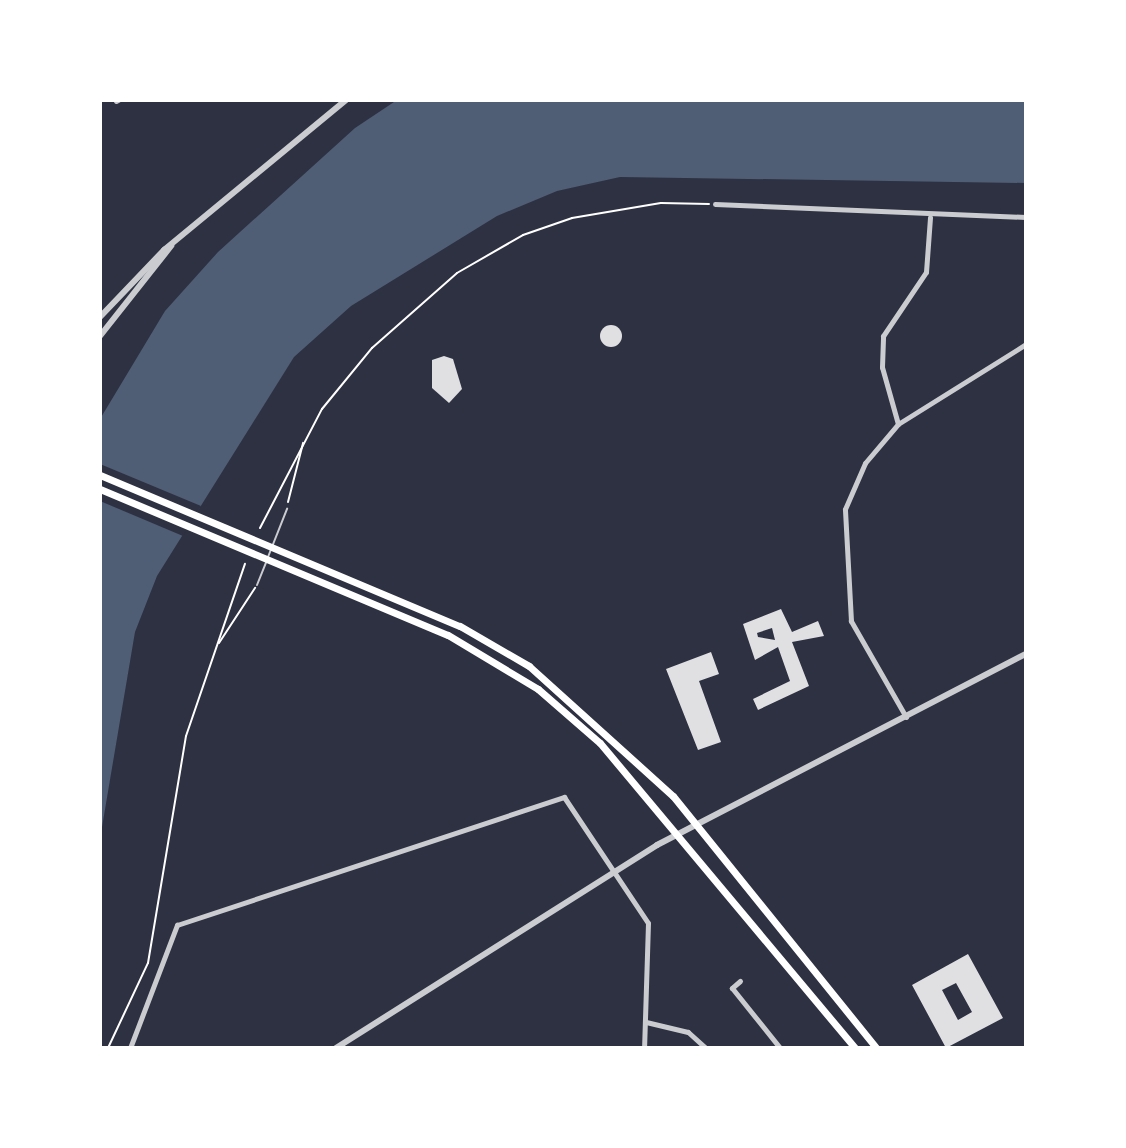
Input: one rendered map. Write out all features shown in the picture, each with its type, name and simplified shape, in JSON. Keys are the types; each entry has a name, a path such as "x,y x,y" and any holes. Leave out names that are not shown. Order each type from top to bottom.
{"main road":[{"path":"100,475 460,626 529,666 607,731 695,823 876,1048"},
{"path":"100,489 448,635 518,674 589,733 855,1048"}],"street":[{"path":"100,317 171,246 346,100"},
{"path":"715,204 930,217 1026,217"},
{"path":"898,424 882,367 883,336 926,272 930,217"},
{"path":"100,336 171,246"},
{"path":"906,717 851,621 843,527 865,463 898,424 1026,344"},
{"path":"336,1048 614,869 695,823 1026,654"},
{"path":"130,1048 169,940 186,920 564,797 592,833 649,928 644,1048"},
{"path":"740,981 732,988 780,1048"},
{"path":"646,1022 688,1032 706,1048"}],"lane":[{"path":"257,585 287,509"}],"path":[{"path":"260,528 303,441 372,348 491,251 609,209 715,204"},
{"path":"287,509 303,441"},
{"path":"108,1048 148,963 186,736 245,564"},
{"path":"218,644 257,585"}],"water":[{"path":"397,100 1026,100 1026,183 620,177 557,191 497,216 351,306 294,357 157,576 135,632 100,839 100,419 165,311 218,252 355,128"}],"pier":[{"path":"100,464 201,506 183,536 100,501"}],"building":[{"path":"611,325 619,328 622,336 619,344 611,347 603,344 600,336 603,328"},
{"path":"444,356 453,359 462,389 449,403 432,388 432,360"},
{"path":"781,609 792,632 818,621 824,636 792,642 809,686 758,710 753,699 790,681 778,647 755,660 743,624","holes":["772,628 775,640 758,637 757,633"]},
{"path":"711,652 719,674 699,681 721,742 698,750 666,669"},
{"path":"968,954 1003,1018 946,1048 912,985","holes":["956,983 972,1012 958,1020 942,990"]}]}
